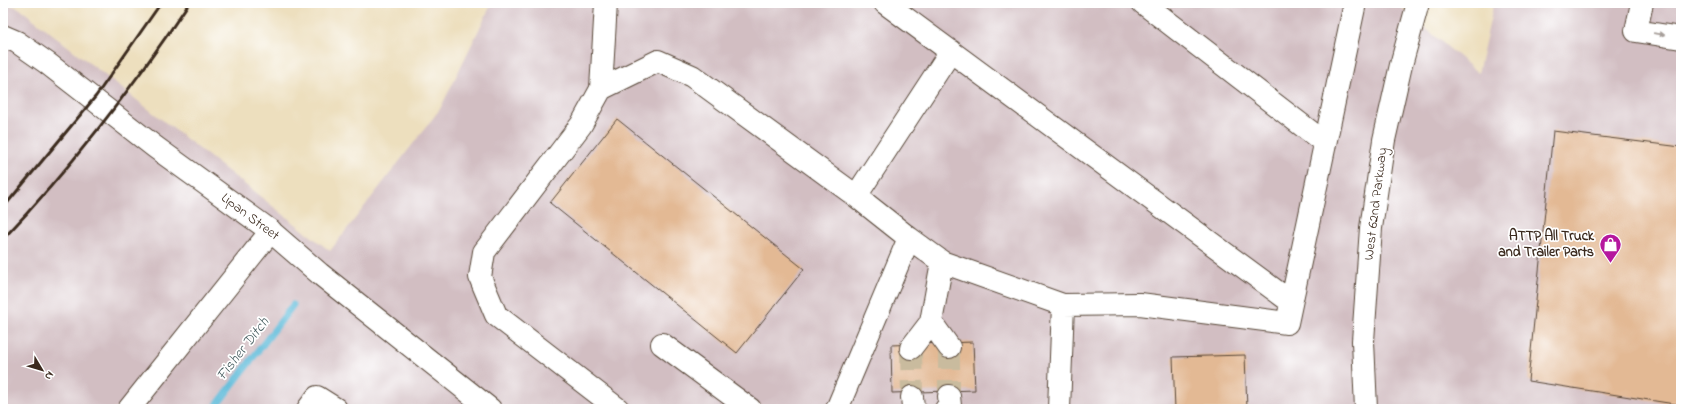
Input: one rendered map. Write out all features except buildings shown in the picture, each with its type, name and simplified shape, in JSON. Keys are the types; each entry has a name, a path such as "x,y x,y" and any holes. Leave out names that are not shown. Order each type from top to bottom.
{"street":[{"path":"606,3 601,89 580,125 484,252 480,277 496,315 618,409"},
{"path":"885,3 1291,302"},
{"path":"1143,3 1325,143"},
{"path":"601,89 658,61 692,76 856,196 942,262 1063,304 1140,304 1287,323 1355,3"},
{"name":"West 62nd Parkway","path":"1366,409 1363,341 1371,228 1384,140 1400,65 1418,3"},
{"path":"1642,3 1636,31 1681,38"},
{"name":"Lipan Street","path":"3,36 17,42 47,63 155,147 271,231 315,270 490,409"},
{"path":"856,196 950,51"},
{"path":"129,409 271,231"},
{"path":"837,409 909,238"},
{"path":"911,348 931,322 942,262"},
{"path":"1059,409 1063,304"},
{"path":"931,322 949,346"},
{"path":"662,344 750,409"},
{"path":"308,409 317,397 336,409"}],"shaded area":[{"path":"3,3 19,8 330,251 440,109 492,3 1396,3 1478,73 1494,3 1681,3 1681,409 3,409"}],"waterway":[{"name":"Fisher Ditch","path":"214,409 293,305"}],"tunnel":[{"path":"949,347 949,396"},
{"path":"911,348 912,397"}],"railway":[{"path":"3,208 96,96 161,3"},
{"path":"3,239 54,183 101,125 146,65 189,3"}],"place":[{"name":"ATTP All Truck and Trailer Parts","path":"1610,264"}]}
